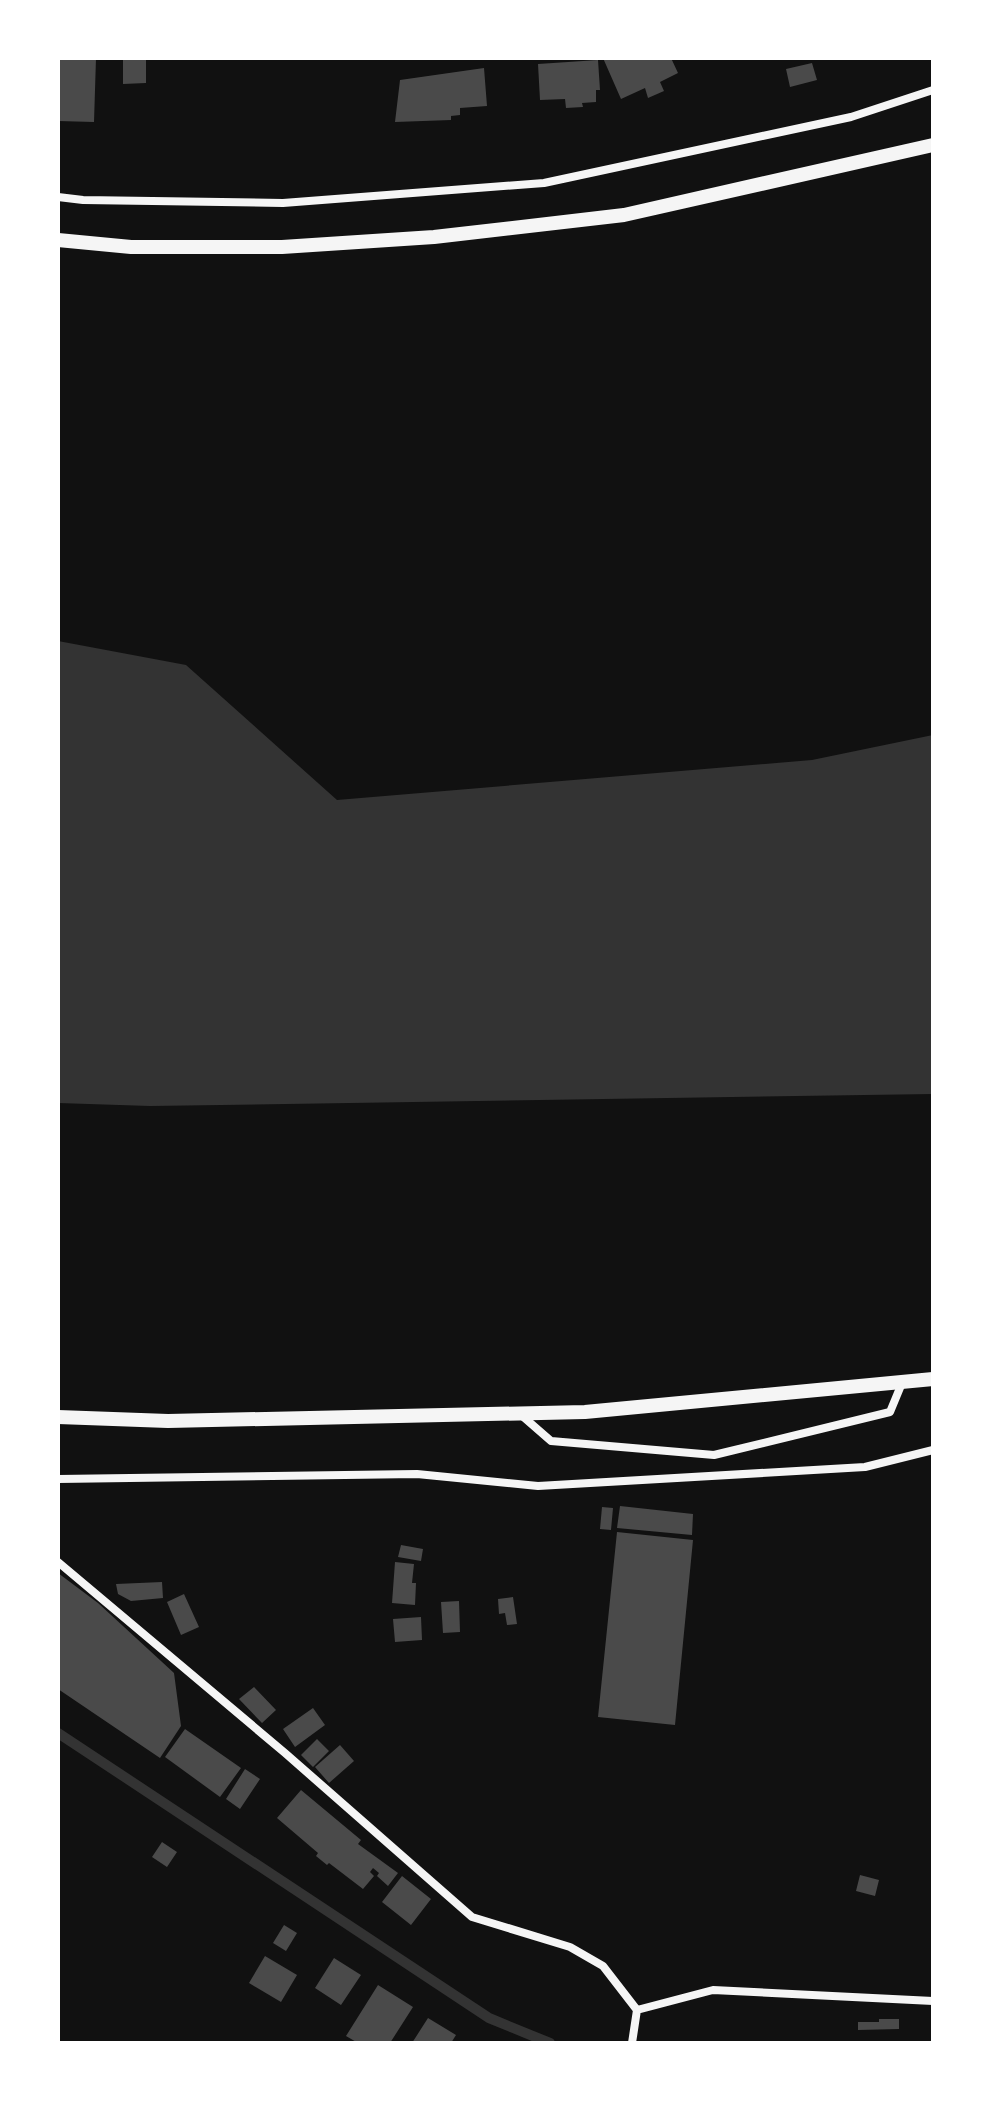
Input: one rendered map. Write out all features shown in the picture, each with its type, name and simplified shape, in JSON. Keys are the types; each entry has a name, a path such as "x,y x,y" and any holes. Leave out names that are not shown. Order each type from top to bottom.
{"street":[{"path":"58,197 283,203 544,183 851,117 933,90"},
{"path":"58,240 131,247 282,247 434,237 624,215 933,145"},
{"path":"58,1417 168,1421 585,1412 933,1379"},
{"path":"519,1414 551,1441 714,1455 890,1412 902,1383"},
{"path":"58,1479 417,1474 538,1486 865,1467 933,1450"},
{"path":"714,1455 716,1475"},
{"path":"58,1562 285,1753 472,1917 570,1947 603,1966 637,2010 632,2042"},
{"path":"637,2010 713,1990 933,2001"}],"shaded area":[{"path":"58,641 186,665 337,800 812,760 933,735 933,1094 150,1106 58,1103"}],"building":[{"path":"58,58 96,58 94,122 58,121"},
{"path":"123,58 146,58 146,83 123,84"},
{"path":"603,58 671,58 678,73 660,82 664,91 648,98 645,88 621,99"},
{"path":"598,60 600,90 596,90 596,102 566,108 565,99 540,100 538,64"},
{"path":"812,63 817,80 790,87 786,69"},
{"path":"484,68 487,106 460,108 460,115 451,116 451,120 395,122 400,80"},
{"path":"620,1506 693,1514 692,1535 617,1528"},
{"path":"602,1507 613,1508 611,1530 600,1529"},
{"path":"617,1532 693,1540 675,1725 598,1717"},
{"path":"401,1545 423,1549 421,1561 398,1557"},
{"path":"395,1562 414,1564 412,1583 416,1583 415,1605 392,1603"},
{"path":"58,1573 98,1603 174,1673 181,1726 160,1758 58,1689"},
{"path":"162,1582 163,1598 131,1601 118,1594 116,1584"},
{"path":"184,1594 199,1627 181,1635 167,1602"},
{"path":"513,1597 517,1624 507,1625 505,1613 499,1614 498,1599"},
{"path":"459,1601 460,1632 443,1633 441,1602"},
{"path":"421,1617 422,1640 395,1642 393,1619"},
{"path":"254,1687 276,1710 262,1723 239,1699"},
{"path":"313,1708 325,1725 295,1747 283,1729"},
{"path":"185,1729 241,1768 220,1797 165,1757"},
{"path":"317,1739 329,1751 313,1767 301,1755"},
{"path":"340,1745 354,1761 329,1783 315,1767"},
{"path":"245,1769 260,1779 240,1809 226,1799"},
{"path":"301,1790 361,1840 358,1844 398,1873 388,1886 373,1868 370,1872 374,1876 363,1889 316,1856 318,1853 277,1818"},
{"path":"162,1842 177,1852 167,1867 152,1857"},
{"path":"860,1875 879,1880 875,1896 856,1891"},
{"path":"402,1876 431,1899 411,1925 382,1902"},
{"path":"284,1925 297,1933 286,1951 273,1943"},
{"path":"265,1956 297,1975 281,2002 249,1983"},
{"path":"334,1958 361,1975 341,2005 315,1988"},
{"path":"378,1985 413,2007 390,2043 358,2043 346,2036"},
{"path":"428,2018 456,2035 451,2043 412,2043"},
{"path":"879,2019 899,2019 899,2029 858,2030 858,2022 879,2022"}],"waterway":[{"path":"58,1733 489,2018 550,2043"}]}
